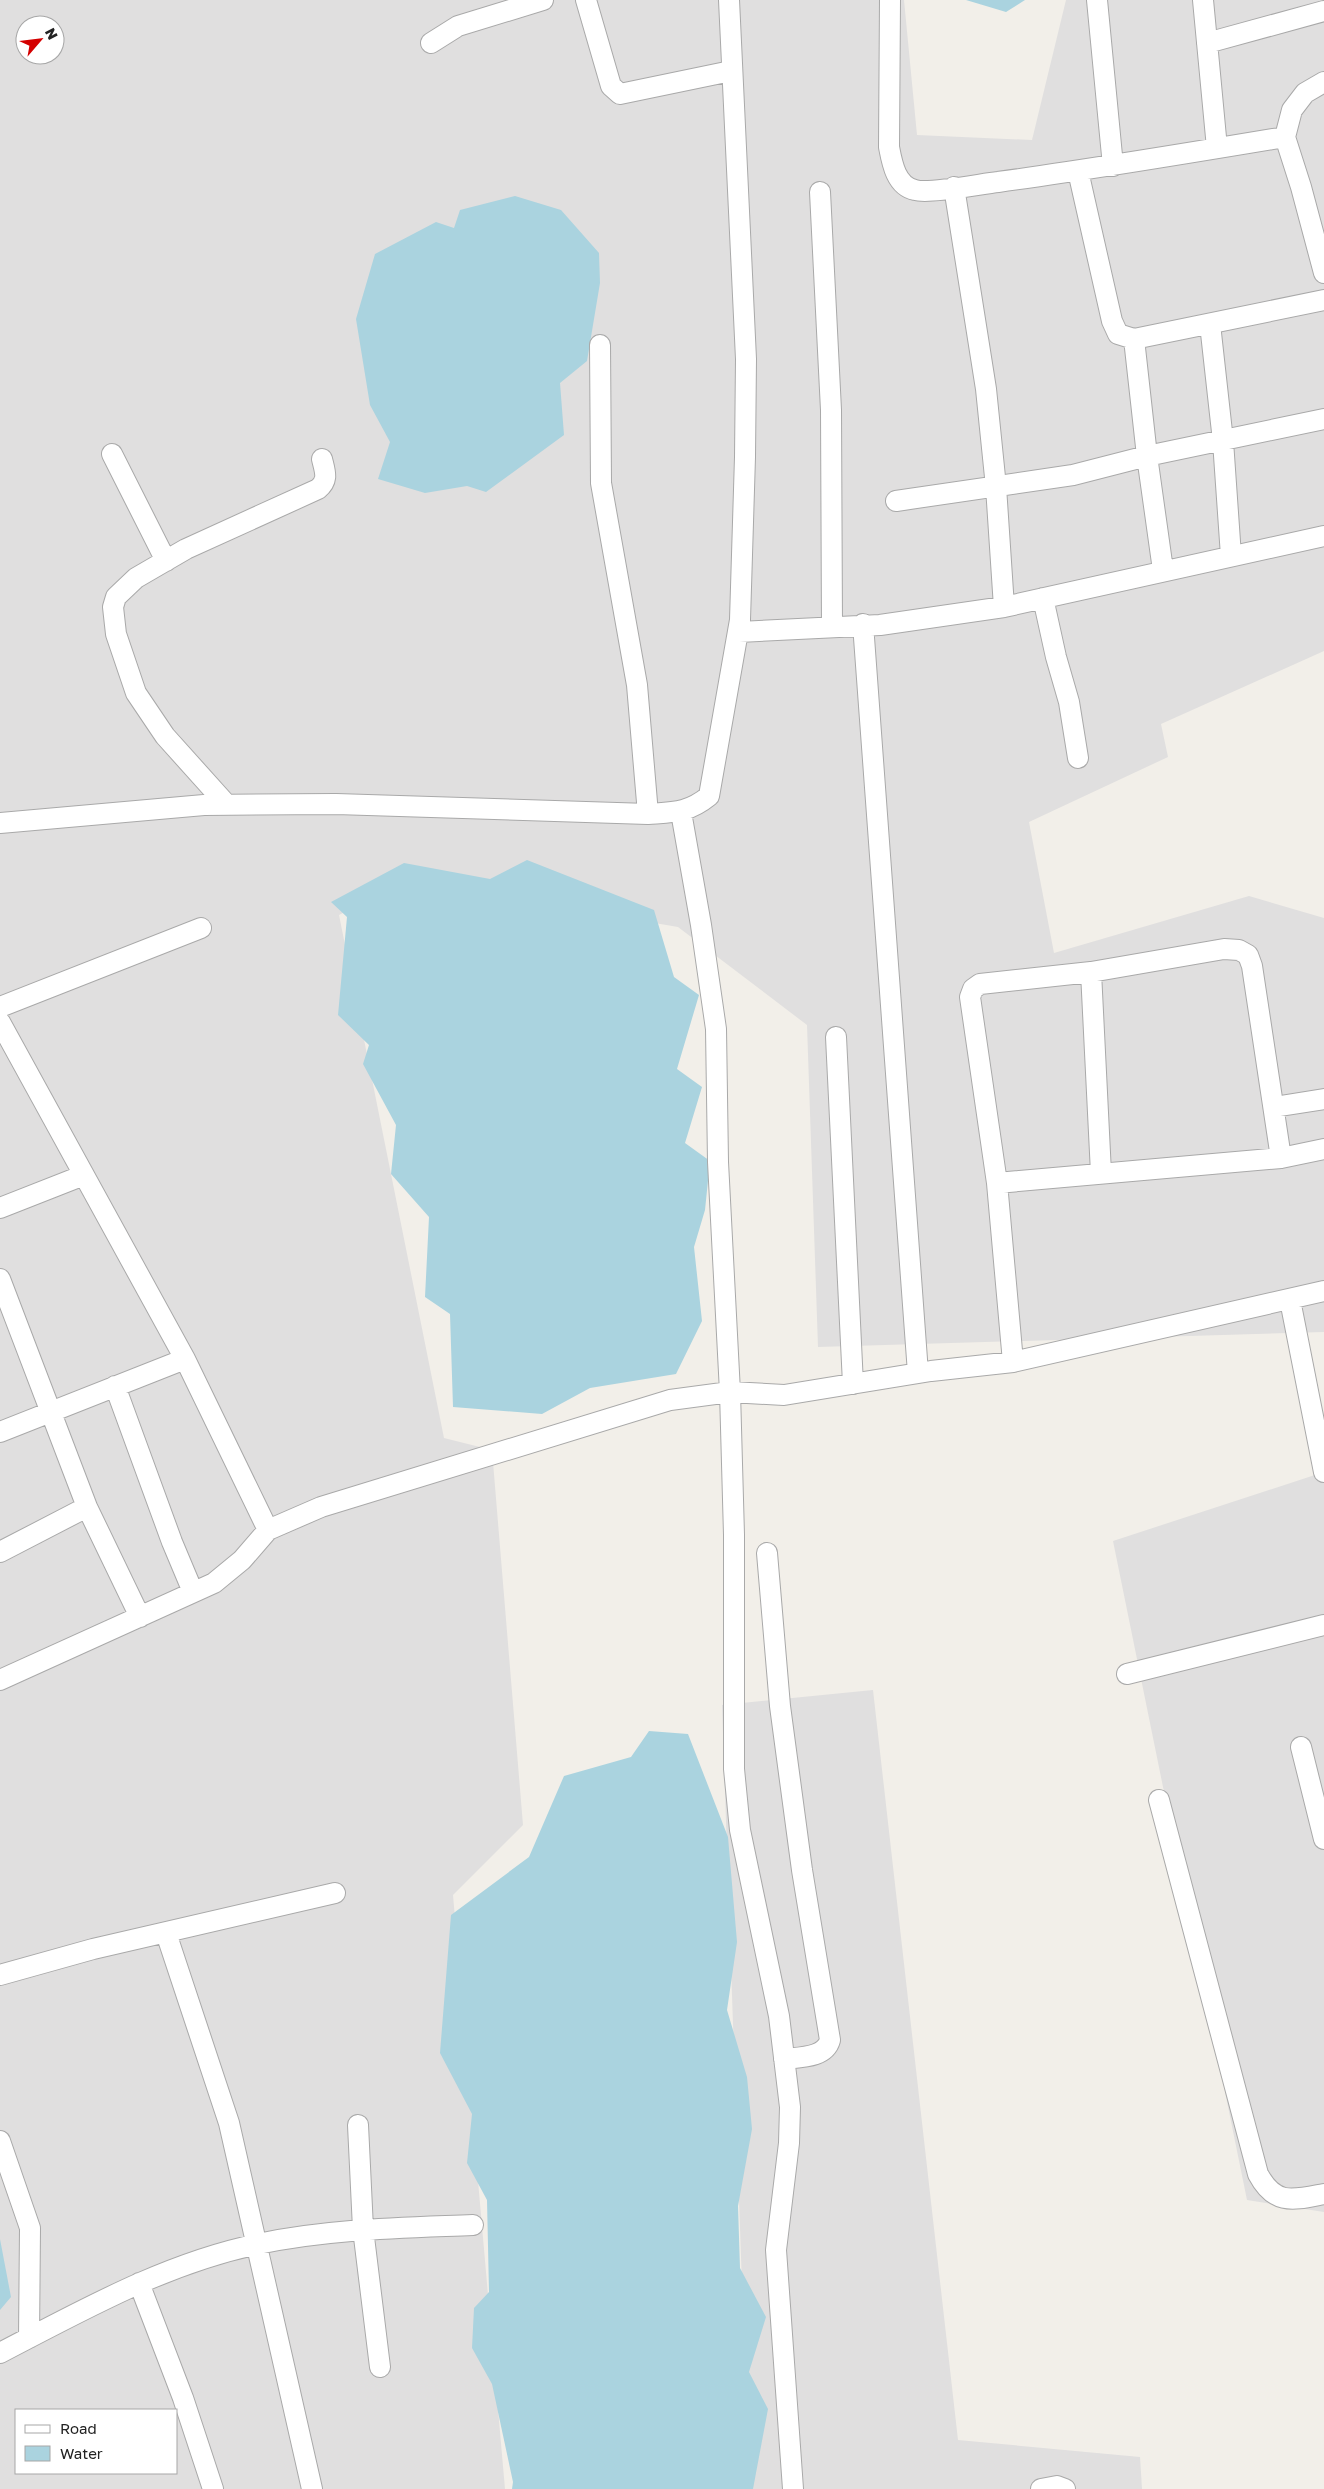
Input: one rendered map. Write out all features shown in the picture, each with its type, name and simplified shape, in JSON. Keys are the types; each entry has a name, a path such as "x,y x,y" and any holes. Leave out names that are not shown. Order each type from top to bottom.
{"street":[{"path":"431,43 458,26 543,0"},
{"path":"586,0 611,86 620,94 731,71"},
{"path":"0,822 204,805 336,804 648,814 680,812 696,806 709,796 739,632 745,467 746,359 729,0"},
{"path":"890,0 889,147 893,167 902,183 915,190 954,187 1078,171 1284,137"},
{"path":"1098,0 1112,166"},
{"path":"1203,0 1217,148"},
{"path":"1207,44 1324,11"},
{"path":"1324,82 1305,93 1292,110 1284,137 1301,187 1324,272"},
{"path":"1078,171 1112,321 1118,334 1134,339 1324,300"},
{"path":"954,187 986,389 996,487 1004,607"},
{"path":"820,192 831,410 832,627"},
{"path":"1210,324 1223,441 1231,556"},
{"path":"1134,339 1147,456 1163,570"},
{"path":"600,345 601,483 637,685 648,814"},
{"path":"896,501 1073,475 1147,456 1324,419"},
{"path":"112,454 166,561"},
{"path":"227,805 165,736 149,714 129,674 116,634 113,607 116,597 136,578 166,561 318,489 324,484 326,477 322,459"},
{"path":"739,632 880,624 1004,607 1163,570 1324,536"},
{"path":"1043,598 1056,657 1070,702 1078,758"},
{"path":"880,624 924,1372"},
{"path":"680,812 701,925 716,1029 718,1162 730,1392 734,1535 734,1769 740,1830 779,2016 790,2107 789,2143 776,2250 793,2489"},
{"path":"0,1007 201,928"},
{"path":"1014,1362 997,1183 970,996 973,989 989,981 1091,972 1224,949 1239,950 1248,955 1252,966 1281,1158"},
{"path":"1091,972 1101,1173"},
{"path":"0,1022 185,1359 268,1530"},
{"path":"836,1037 853,1384"},
{"path":"1274,1107 1324,1099"},
{"path":"997,1183 1281,1158 1324,1149"},
{"path":"0,1208 84,1175"},
{"path":"0,1279 87,1507 140,1617"},
{"path":"0,1680 214,1583 242,1560 268,1530 321,1507 670,1400 730,1392 784,1395 955,1367 1014,1362 1324,1291"},
{"path":"1290,1300 1324,1472"},
{"path":"0,1432 185,1359"},
{"path":"115,1386 172,1542 193,1592"},
{"path":"0,1552 87,1507"},
{"path":"766,1553 781,1715 802,1870 830,2040 828,2047 819,2054 784,2059"},
{"path":"1127,1674 1324,1625"},
{"path":"1301,1747 1324,1839"},
{"path":"1159,1800 1258,2174 1265,2189 1279,2198 1299,2198 1324,2194"},
{"path":"0,1975 93,1949 335,1893"},
{"path":"166,1933 229,2123 258,2244 312,2489"},
{"path":"358,2125 363,2229 380,2368"},
{"path":"0,2141 30,2228 29,2338"},
{"path":"0,2353 139,2283 210,2257 258,2244 363,2229 473,2225"},
{"path":"139,2283 183,2398 213,2489"},
{"path":"1041,2489 1057,2486 1065,2489"}],"shaded area":[{"path":"0,0 904,0 917,135 1032,140 1066,0 1324,0 1324,651 1161,724 1168,757 1029,822 1054,953 1249,896 1324,918 1324,1332 818,1347 807,1025 678,927 405,880 339,915 444,1438 492,1450 523,1825 453,1895 505,2489 0,2489"},
{"path":"1324,1472 1324,2212 1247,2200 1113,1541"},
{"path":"873,1690 958,2440 1140,2457 1142,2489 749,2489 722,1705"}],"water":[{"path":"966,0 1025,0 1006,12"},
{"path":"515,196 561,210 599,253 600,283 587,361 560,383 564,435 486,492 467,486 425,493 378,479 390,442 370,405 356,319 375,254 436,222 454,228 460,210"},
{"path":"527,860 654,910 674,977 699,995 677,1069 702,1087 685,1143 710,1161 705,1210 694,1247 702,1321 676,1374 590,1388 542,1414 453,1407 450,1314 425,1297 429,1217 391,1174 396,1125 363,1064 369,1045 338,1015 347,917 331,902 404,863 490,879"},
{"path":"649,1731 688,1734 728,1837 737,1942 727,2010 747,2077 752,2129 738,2206 740,2268 766,2317 749,2372 768,2409 753,2489 512,2489 513,2482 492,2384 472,2348 474,2308 489,2292 487,2200 467,2163 472,2114 440,2053 451,1915 529,1857 564,1776 631,1757"},
{"path":"0,2239 11,2297 0,2310"}]}
